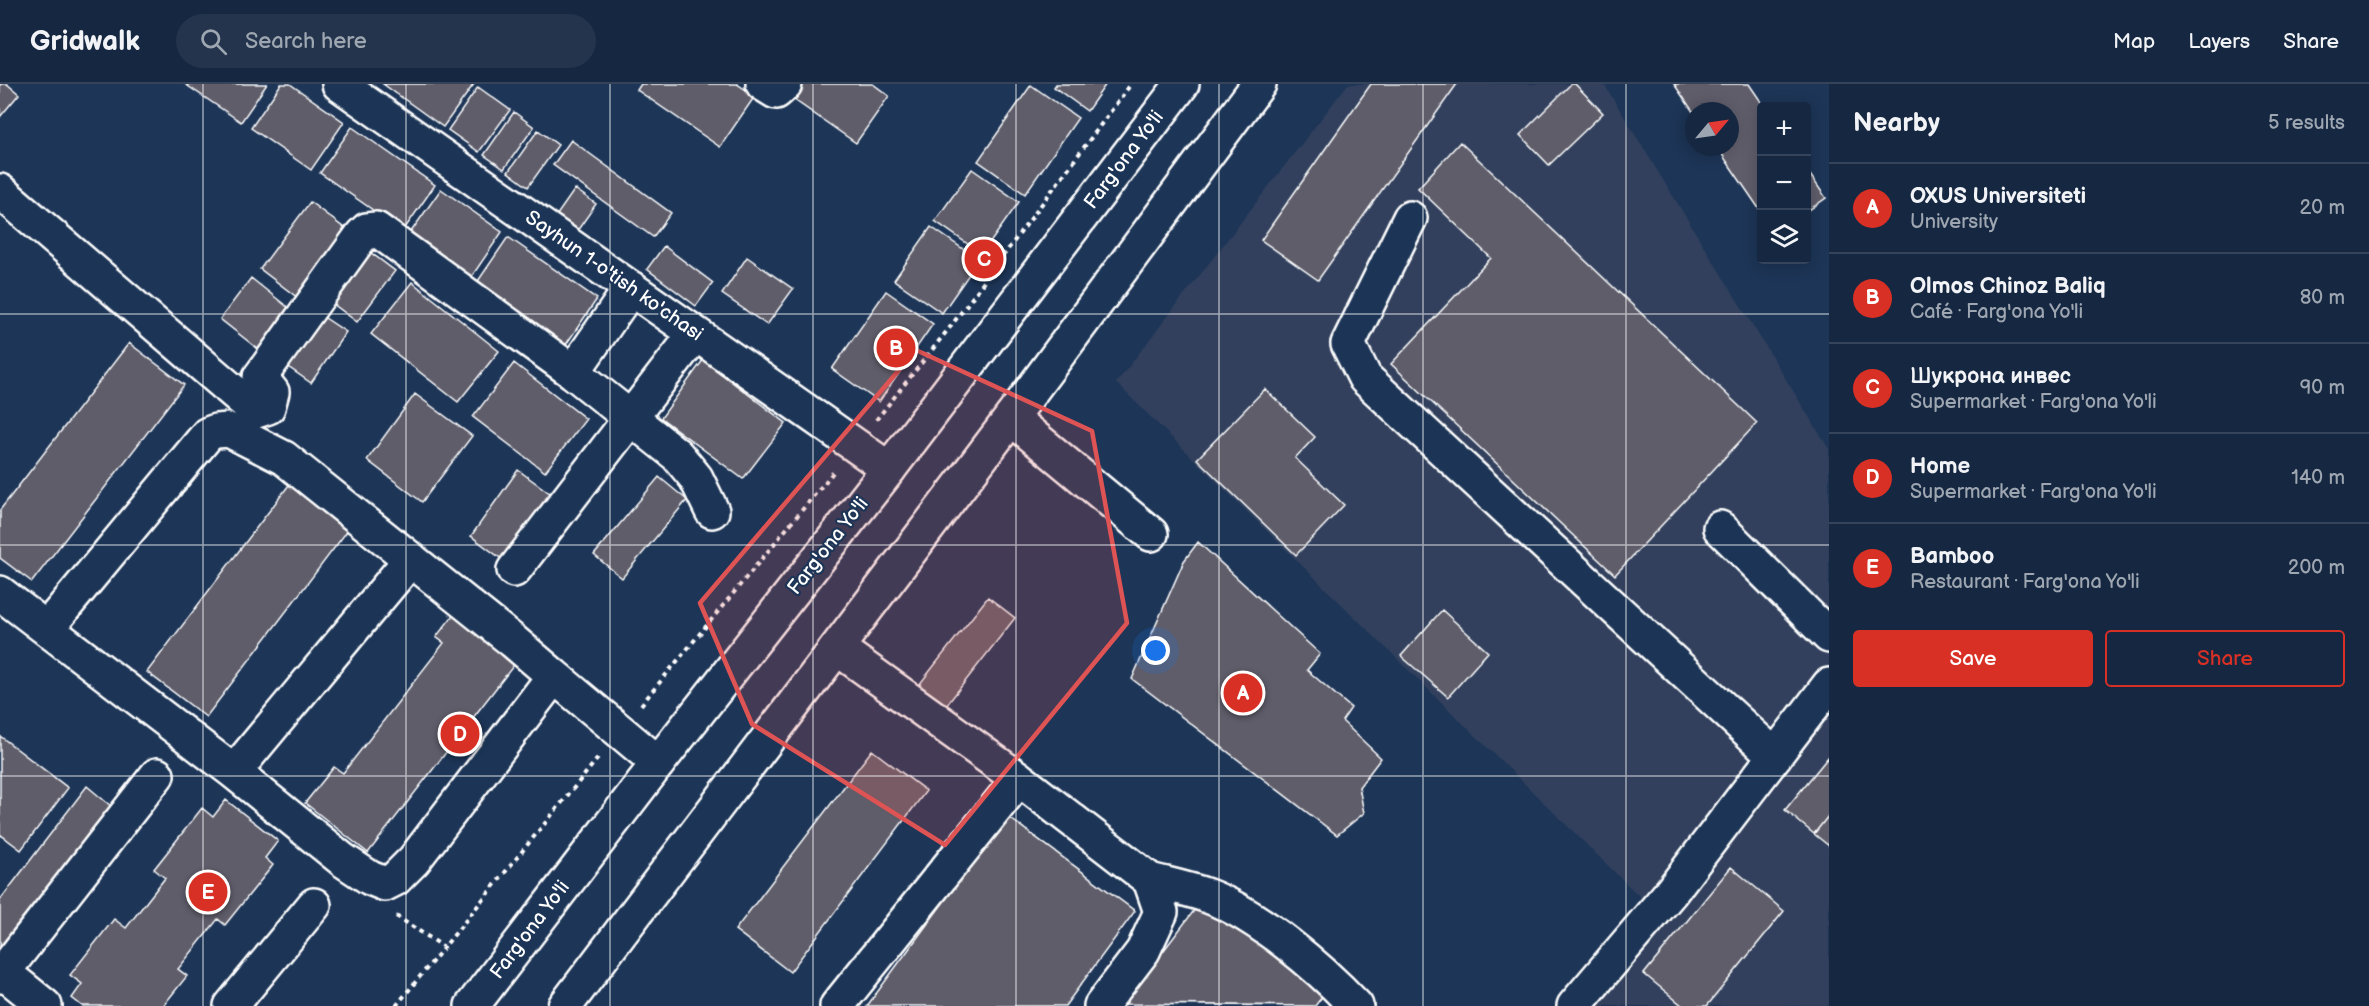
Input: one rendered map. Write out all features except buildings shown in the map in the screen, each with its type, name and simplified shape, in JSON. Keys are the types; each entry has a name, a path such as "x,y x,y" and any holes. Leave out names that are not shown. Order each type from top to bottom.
{"main road":[{"name":"Sayhun 1-o'tish ko'chasi","path":"339,84 889,469"},
{"path":"763,84 777,92 785,84"},
{"name":"Farg'ona Yo'li","path":"472,1006 658,763 889,469 1182,84"},
{"path":"565,1006 1011,418 1259,84"},
{"path":"0,191 256,411 268,407 272,392 260,377 362,235 367,230 376,229 573,372 677,454 696,478 712,511"},
{"path":"1410,218 1348,345 1365,378 1775,756"},
{"path":"573,372 631,288"},
{"path":"513,570 695,334"},
{"path":"1011,418 1151,534"},
{"path":"47,628 208,434 229,430 284,458 411,559 658,763"},
{"path":"1720,528 1829,636"},
{"path":"234,772 411,559"},
{"path":"0,592 234,772 343,860 370,878 385,884 395,879 414,860 554,676"},
{"path":"837,648 1019,779 1150,880 1209,896 1264,926 1337,986 1356,1006"},
{"path":"1574,1006 1671,892 1829,685"},
{"path":"45,1006 1,974 157,775"},
{"path":"837,1006 1019,779"},
{"path":"1101,1006 1143,951 1161,912 1150,880"},
{"path":"231,1006 314,905"}],"path":[{"path":"396,1006 856,446 951,326 1131,84"}],"highlighted area":[{"path":"916,350 1092,431 1127,623 945,845 752,724 700,603"}],"shaded area":[{"path":"1348,84 1604,84 1829,449 1829,1006 1563,1006 1649,906 1116,383"}],"place":[{"name":"Шукрона инвес","path":"984,259"},
{"name":"Olmos Chinoz Baliq","path":"896,348"},
{"name":"OXUS Universiteti","path":"1243,693"},
{"name":"Home","path":"460,734"},
{"name":"Bamboo","path":"208,892"}]}
